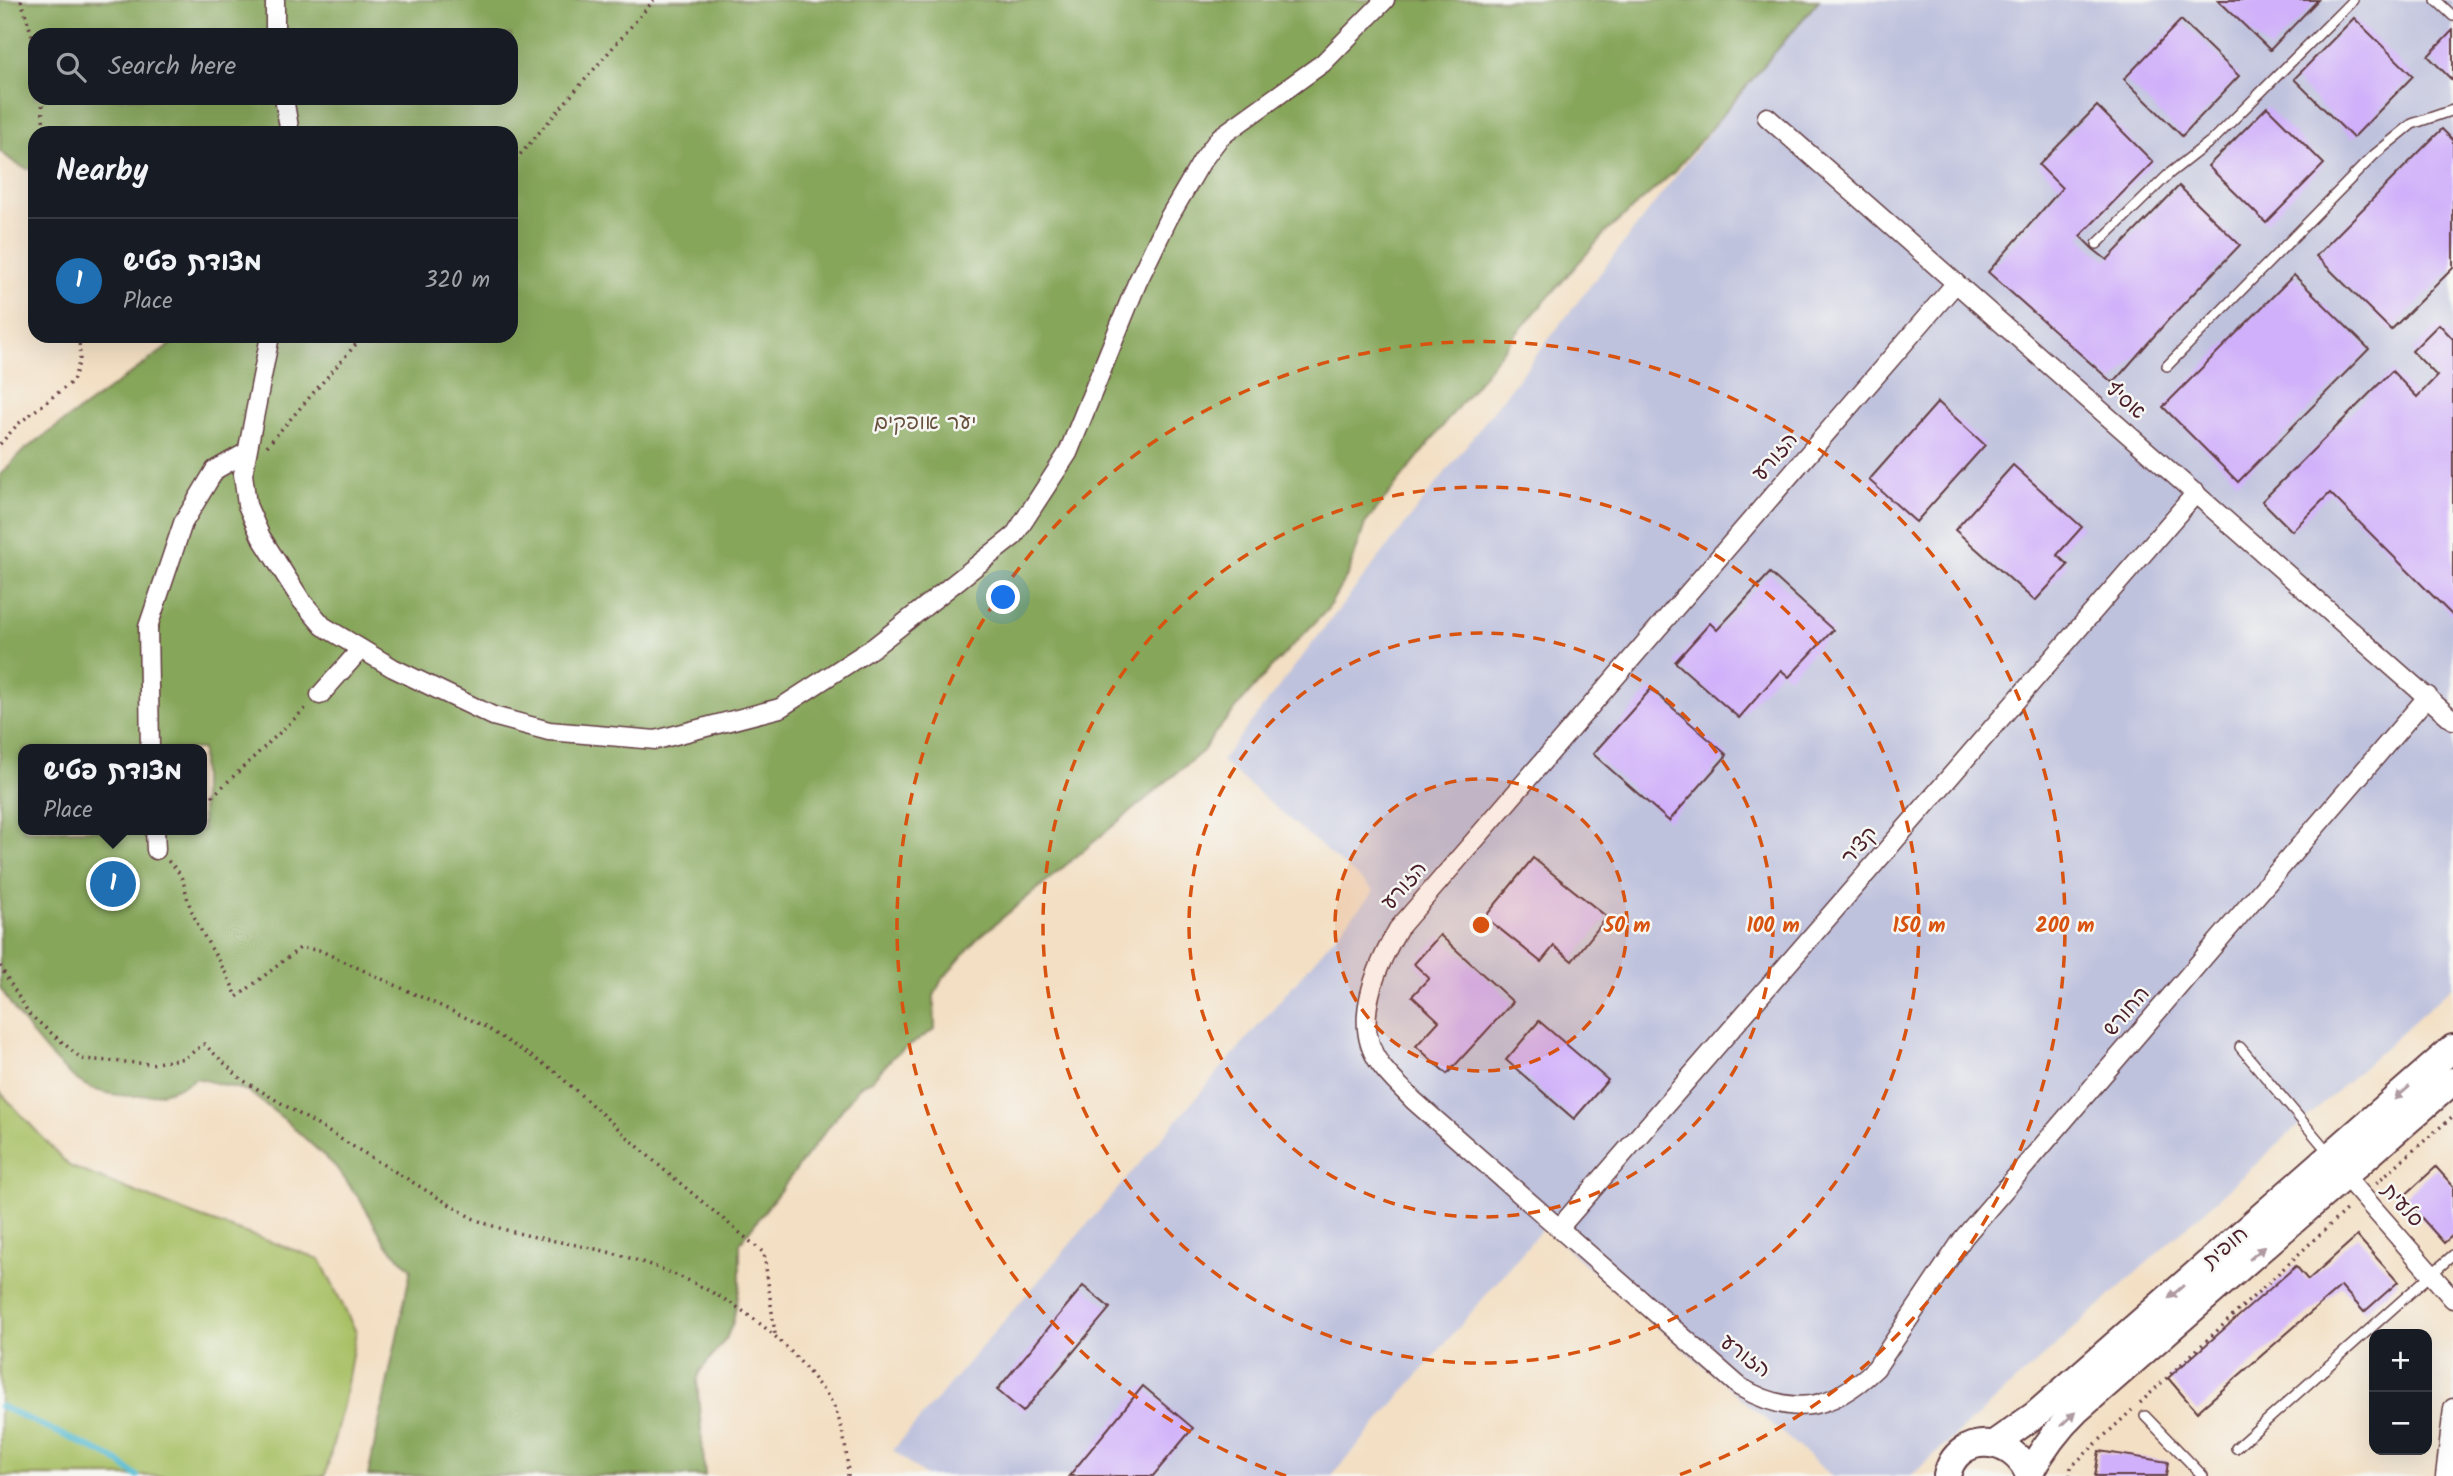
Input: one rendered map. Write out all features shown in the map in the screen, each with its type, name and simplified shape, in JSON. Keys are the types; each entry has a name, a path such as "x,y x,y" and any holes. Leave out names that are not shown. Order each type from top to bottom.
{"main road":[{"name":"חופית","path":"1995,1444 2346,1175 2453,1048"},
{"name":"חופית","path":"2029,1475 2043,1448 2076,1411 2453,1081"},
{"path":"1947,1476 1955,1458 1966,1449 1980,1444 1995,1444 2016,1454 2029,1475"}],"street":[{"path":"275,0 275,28"},
{"path":"269,343 243,474 247,505 261,537 301,600 323,626 393,668 493,716 549,731 656,740 780,708 874,647 1014,536 1068,453 1138,283 1168,219 1202,161 1220,137 1323,63 1385,0"},
{"path":"285,105 289,126"},
{"name":"אסיף","path":"1767,117 2453,720"},
{"name":"הזורע","path":"1876,1368 1860,1384 1838,1397 1814,1406 1784,1405 1758,1397 1740,1387 1413,1100 1378,1062 1369,1040 1368,1014 1372,984 1381,958 1398,929 1956,283"},
{"path":"150,744 148,627 183,523 215,470 247,452"},
{"name":"קציר","path":"1559,1228 2196,493"},
{"path":"320,695 361,649"},
{"name":"החורש","path":"1876,1368 1964,1237 2428,696"},
{"path":"155,835 156,850"},
{"name":"סלעית","path":"2346,1175 2453,1299"},
{"path":"2448,1465 2453,1408"}],"lane":[{"path":"2097,244 2170,173 2216,137 2353,0"},
{"path":"2436,0 2453,16"},
{"path":"2166,366 2374,155 2412,124 2453,110"},
{"path":"2240,1047 2346,1175"},
{"path":"2236,1448 2453,1255"},
{"path":"2145,1416 2203,1476"}],"path":[{"path":"21,0 30,28"},
{"path":"518,157 654,0"},
{"path":"42,105 44,126"},
{"path":"0,444 18,424 73,381 80,360 79,343"},
{"path":"243,474 357,343"},
{"path":"207,801 320,695"},
{"path":"156,850 182,874 191,909 228,975 237,997 300,948 319,950 482,1025 552,1070 663,1169 764,1253 775,1336"},
{"path":"0,966 29,1014 82,1059 151,1064 185,1058 204,1044 241,1079 472,1218 498,1230 615,1254 661,1269 722,1296 762,1324 796,1355 834,1406 846,1440 848,1476"},
{"path":"2070,1476 2071,1467 2346,1175 2453,1116"}],"shaded area":[{"path":"1819,0 2453,0 2453,986 1911,1476 1832,1476 1543,1228 1332,1476 925,1476 893,1450 1374,891 1221,761 1716,124"}],"green space":[{"name":"יער אופקים","path":"0,0 1819,0 1674,172 1605,233 1516,334 1365,524 1349,572 1327,610 1270,669 1214,734 1203,751 977,939 941,981 934,996 935,1029 895,1055 871,1081 860,1086 740,1243 740,1285 733,1322 726,1339 700,1371 697,1381 705,1476 368,1476 411,1269 386,1244 361,1201 335,1166 285,1120 248,1091 196,1078 168,1091 136,1096 90,1087 66,1071 45,1050 0,987 0,475 23,451 173,343 518,343 518,126 28,126 28,169 0,151"},
{"path":"0,1092 69,1166 196,1216 320,1259 356,1332 344,1400 325,1476 0,1476"}],"building":[{"path":"2218,0 2318,0 2270,50"},
{"path":"2354,18 2413,76 2353,138 2294,79"},
{"path":"2181,20 2239,76 2182,136 2124,79"},
{"path":"2453,30 2453,81 2428,56"},
{"path":"2097,106 2153,162 2080,236 2093,249 2107,260 2179,186 2240,245 2169,319 2113,383 1988,272 2062,188 2039,165"},
{"path":"2267,107 2324,164 2266,223 2208,166"},
{"path":"2442,129 2453,140 2453,268 2391,330 2316,256"},
{"path":"2294,275 2369,349 2238,482 2163,407"},
{"path":"2439,324 2453,339 2453,616 2330,493 2292,531 2262,501 2392,371 2417,397 2437,376 2412,351"},
{"path":"1938,402 1985,445 1916,522 1869,480"},
{"path":"2013,465 2082,527 2057,555 2068,565 2035,601 1955,530"},
{"path":"1770,573 1833,630 1789,677 1781,670 1739,718 1675,662 1710,623 1717,630"},
{"path":"1651,689 1727,755 1669,821 1593,754"},
{"path":"1533,858 1607,917 1572,961 1554,946 1541,962 1485,917"},
{"path":"1440,935 1513,1002 1447,1074 1416,1046 1439,1021 1412,996 1429,978 1414,964"},
{"path":"1539,1021 1608,1080 1574,1119 1506,1060"},
{"path":"2436,1167 2453,1186 2453,1235 2444,1243 2403,1197"},
{"path":"2357,1236 2398,1282 2364,1312 2341,1286 2197,1412 2168,1378 2296,1266 2308,1280"},
{"path":"1083,1286 1110,1308 1023,1412 997,1390"},
{"path":"1143,1386 1193,1428 1153,1476 1069,1476"},
{"path":"2099,1451 2168,1462 2166,1476 2095,1476"}],"waterway":[{"path":"0,1406 113,1458 137,1476"}],"place":[{"name":"מצודת פטיש","path":"113,884"}]}
